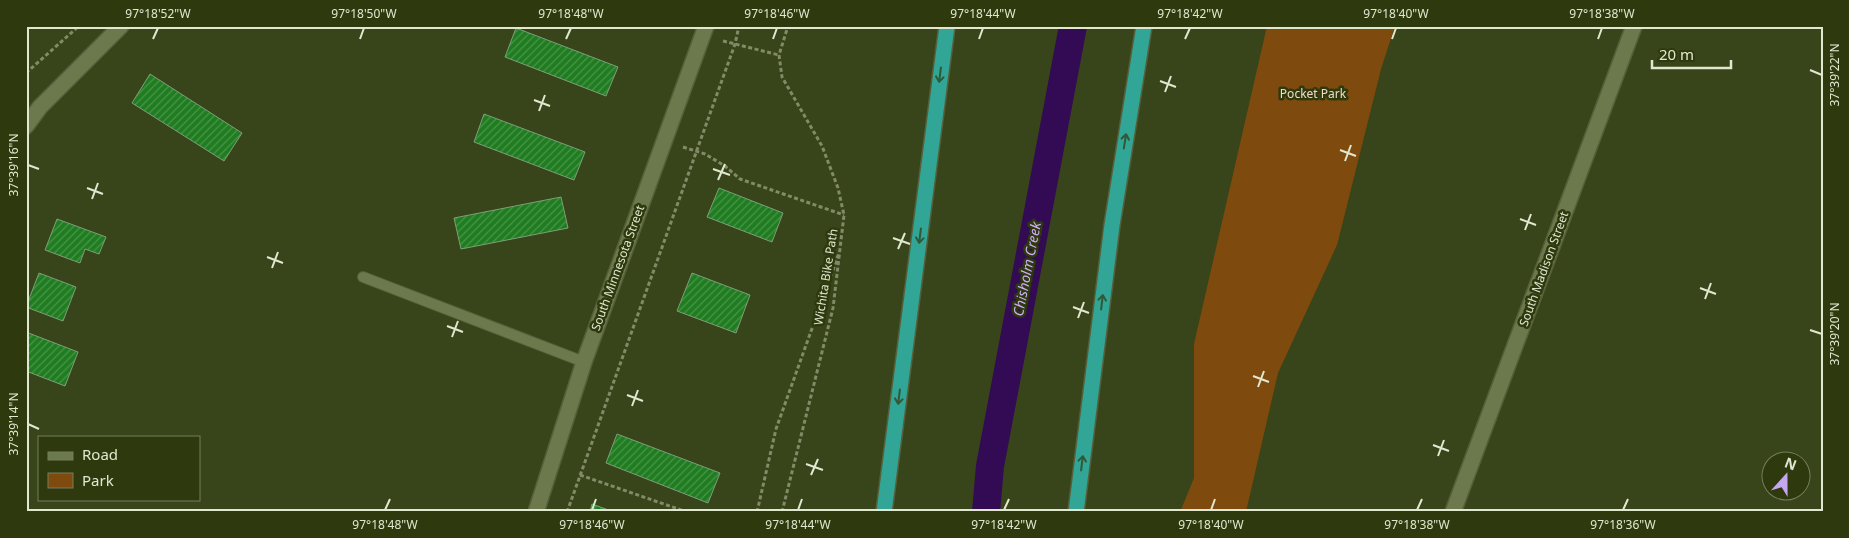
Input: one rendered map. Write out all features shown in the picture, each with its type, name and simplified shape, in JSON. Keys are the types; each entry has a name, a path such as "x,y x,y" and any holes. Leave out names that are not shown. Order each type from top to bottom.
{"highway":[{"path":"884,512 947,26"},
{"path":"1076,512 1112,226 1144,26"}],"street":[{"path":"26,126 40,107 121,26"},
{"name":"South Madison Street","path":"1453,512 1634,26"},
{"name":"South Minnesota Street","path":"536,512 584,362 704,31"}],"lane":[{"path":"363,277 584,362"}],"path":[{"path":"26,73 79,26"},
{"path":"566,512 735,44 739,26"},
{"name":"Wichita Bike Path","path":"782,512 833,308 842,245 844,215 838,188 822,146 782,77 779,56 788,26"},
{"path":"704,31 735,44 779,56"},
{"path":"664,141 696,152 725,166 740,179 844,215"},
{"path":"757,512 776,429 842,245"},
{"path":"580,475 687,512"}],"green space":[{"name":"Pocket Park","path":"1267,26 1395,26 1381,69 1337,245 1278,373 1246,512 1180,512 1194,478 1194,344"}],"building":[{"path":"516,28 618,67 606,96 505,57"},
{"path":"150,74 242,133 224,161 132,103"},
{"path":"484,114 585,152 574,180 474,142"},
{"path":"719,188 783,213 772,242 707,217"},
{"path":"561,197 568,228 461,249 454,218"},
{"path":"57,219 106,237 99,254 85,249 80,263 45,250"},
{"path":"39,273 76,287 63,321 26,307"},
{"path":"692,273 750,295 736,333 677,311"},
{"path":"26,332 78,352 65,386 26,371"},
{"path":"617,434 720,473 708,503 606,463"},
{"path":"592,504 614,512 590,512"}],"waterway":[{"name":"Chisholm Creek","path":"986,512 990,466 1073,26"}]}
